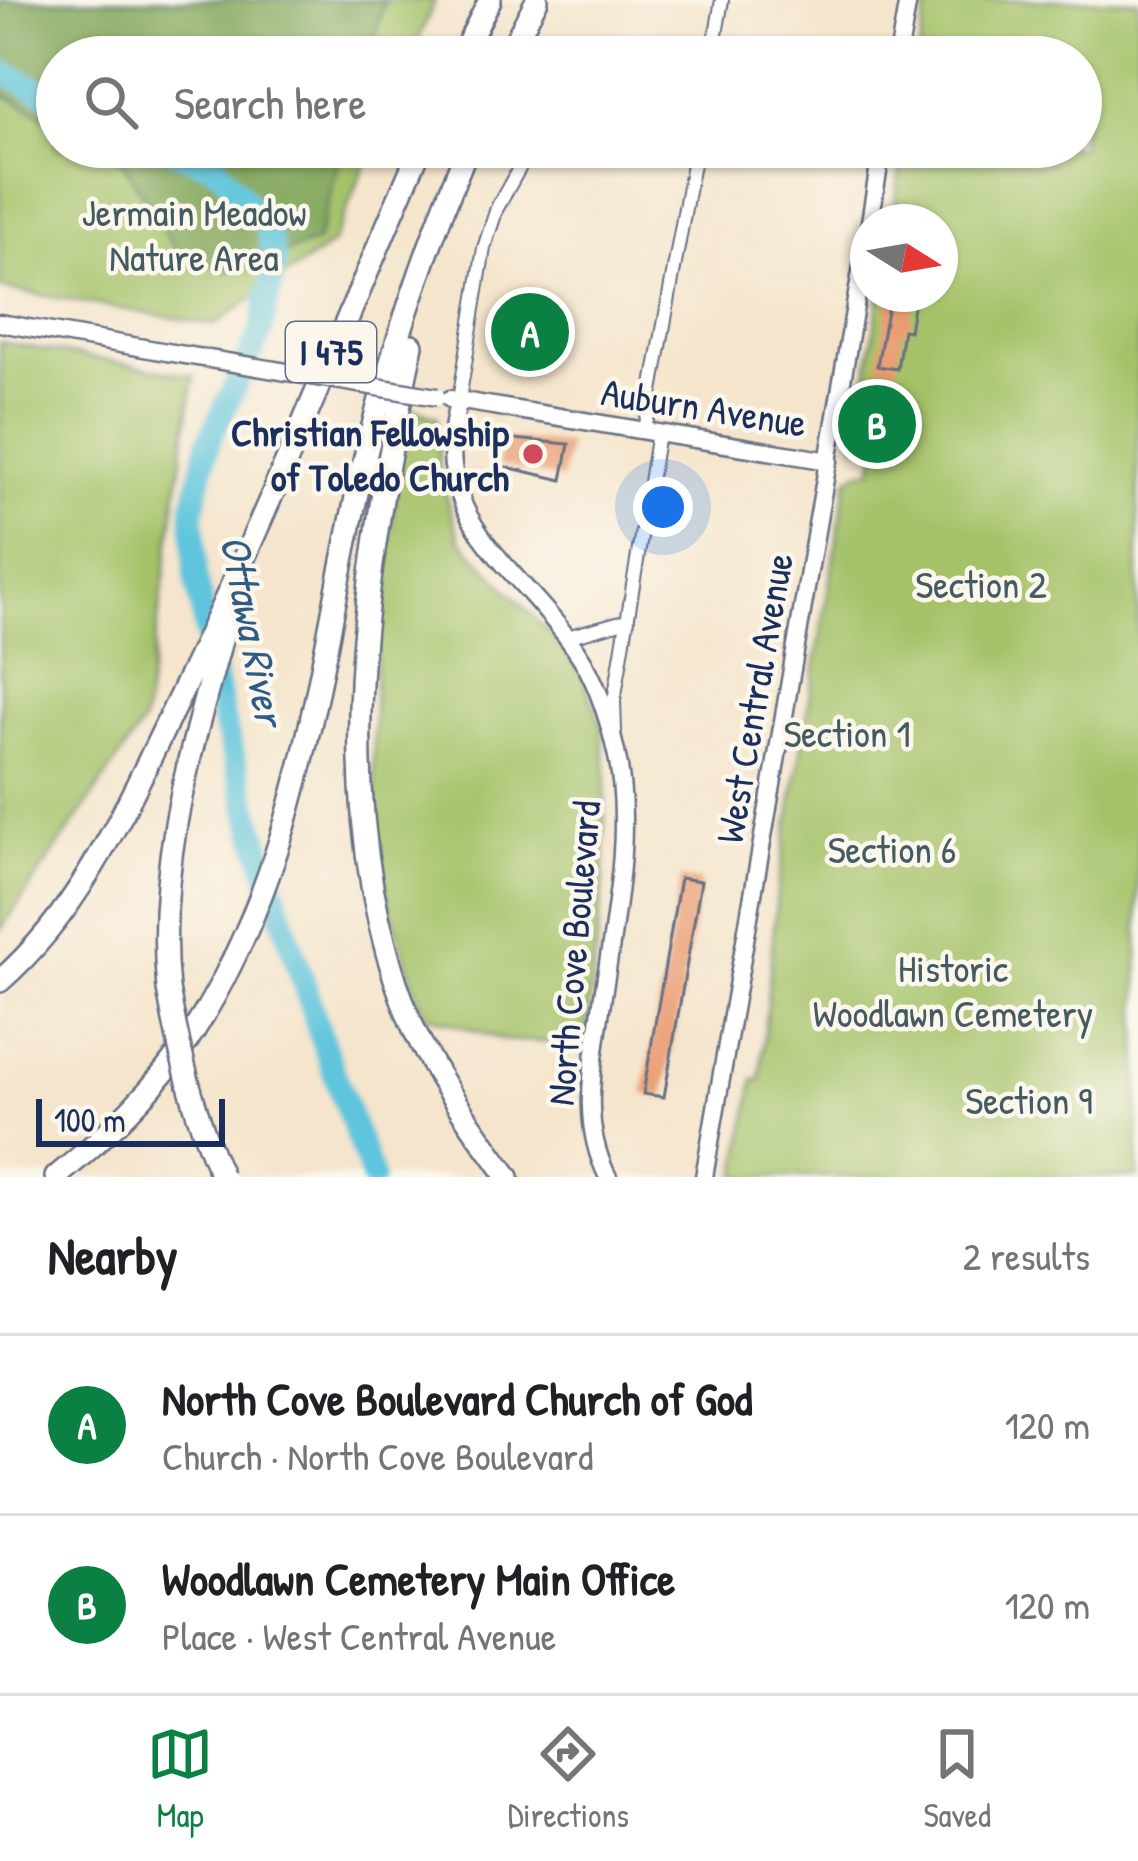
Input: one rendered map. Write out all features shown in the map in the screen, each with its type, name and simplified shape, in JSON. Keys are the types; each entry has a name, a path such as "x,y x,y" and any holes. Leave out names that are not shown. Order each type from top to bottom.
{"highway":[{"path":"472,36 490,0"},
{"path":"519,36 537,0"},
{"name":"I 475","path":"242,567 412,168"},
{"path":"56,1177 151,1088 192,1034 238,953 272,874 302,767 370,440 460,168"},
{"path":"435,233 373,553 360,706 367,849 384,938 408,1016 455,1100 508,1177"},
{"path":"0,982 79,889 124,813 242,567"},
{"path":"222,1177 202,1135 185,1077 168,989 164,921 175,820 242,567"}],"street":[{"path":"716,36 722,0"},
{"path":"902,36 908,0"},
{"name":"North Cove Boulevard","path":"519,168 497,208 484,248 451,454 459,502 477,535 567,637 590,673 616,750 621,807 617,886 590,1107 595,1148 608,1177"},
{"path":"616,750 614,701 693,168"},
{"path":"872,204 878,168"},
{"name":"West Central Avenue","path":"704,1177 854,312"},
{"name":"Auburn Avenue","path":"0,323 829,460"},
{"path":"567,637 628,620"}],"green space":[{"name":"Jermain Meadow Nature Area","path":"0,0 435,0 420,36 36,36 36,168 364,168 332,244 214,325 0,288"},
{"path":"0,0 385,0 375,36 36,36 36,112 0,92"},
{"name":"Historic Woodlawn Cemetery","path":"928,0 1138,0 1138,1177 737,1177 754,1080 760,1080 777,892 847,480 872,470 877,448 856,444 877,312 958,312 958,204 895,204 901,168 1102,168 1102,36 922,36"},
{"path":"126,168 337,168 317,242 228,271 178,254"},
{"path":"0,342 194,376 143,723 0,931"},
{"path":"413,409 437,417 440,477 460,540 569,654 601,722 606,773 603,890 585,1044 503,1040 424,1014 396,927 378,837 374,713 388,548 402,444"}],"building":[{"path":"887,312 912,312 909,331 903,330 897,369 877,366"},
{"path":"868,408 887,412 890,427 883,440 862,435"},
{"name":"Christian Fellowship of Toledo Church","path":"503,438 569,444 562,480 498,465"},
{"path":"680,878 701,881 664,1097 643,1094"}],"waterway":[{"name":"Ottawa River","path":"0,70 36,88"},
{"name":"Ottawa River","path":"218,168 268,229 275,263 261,332 209,440 193,510 196,578 222,715 252,822 372,1177"}],"place":[{"name":"North Cove Boulevard Church of God","path":"530,332"},
{"name":"Woodlawn Cemetery Main Office","path":"877,424"},
{"name":"Christian Fellowship of Toledo Church","path":"533,454"}],"park label":[{"name":"Section 2","path":"981,584"},
{"name":"Section 1","path":"847,733"},
{"name":"Section 6","path":"892,849"},
{"name":"Section 9","path":"1029,1100"}]}
